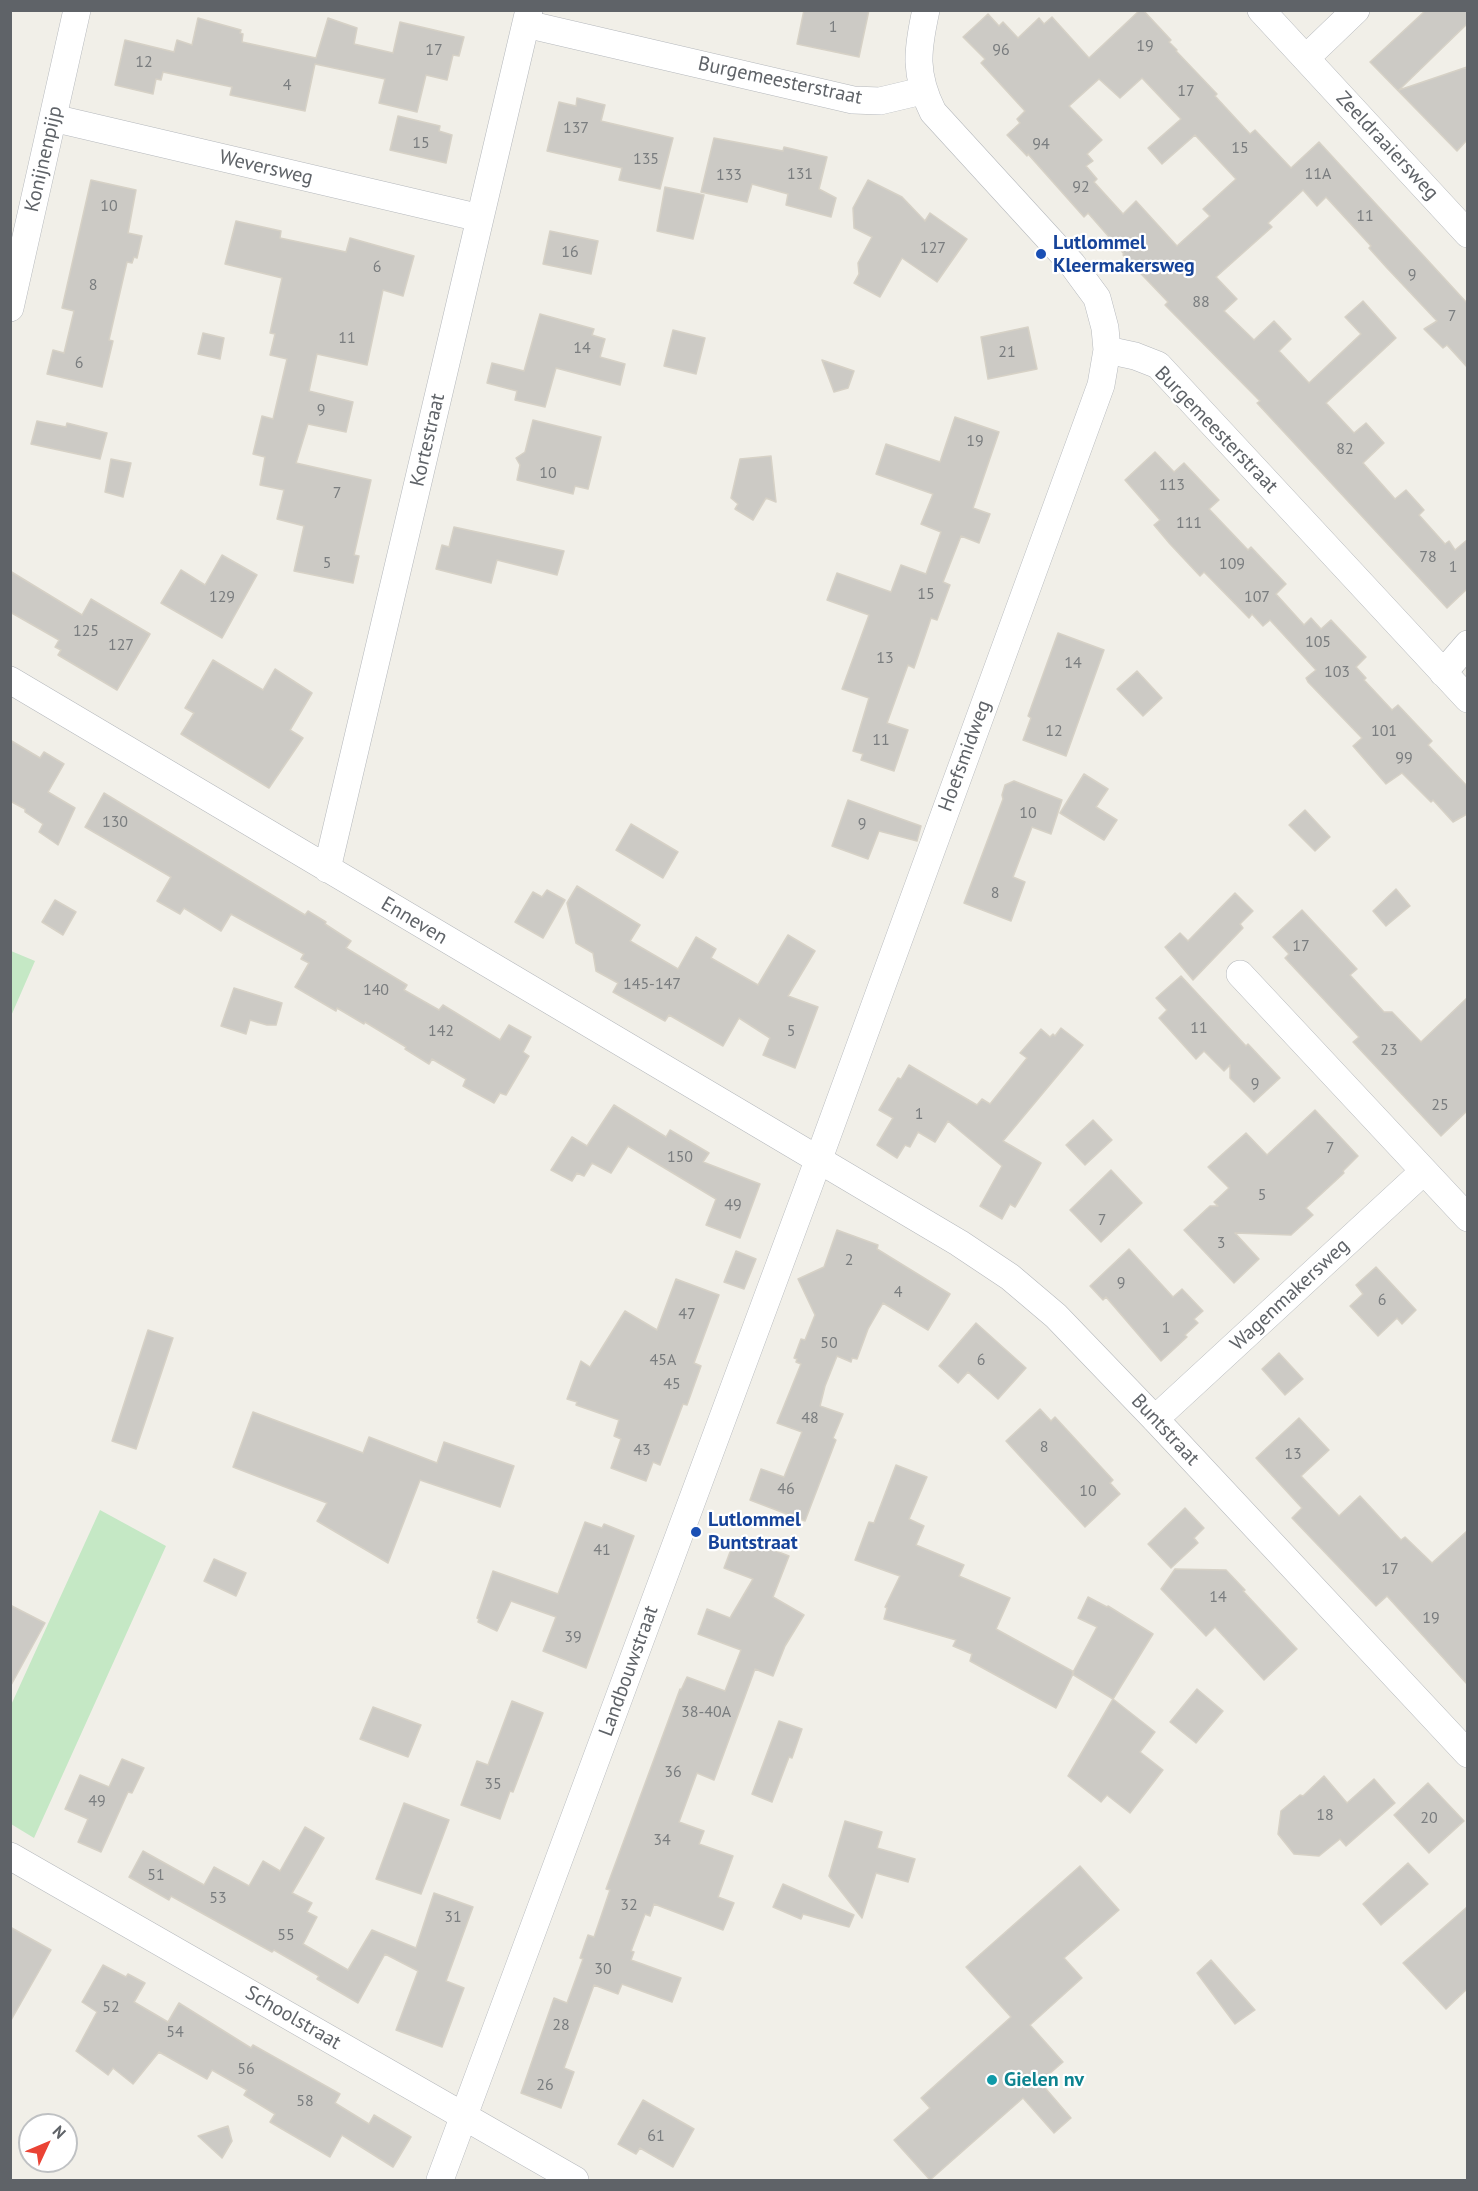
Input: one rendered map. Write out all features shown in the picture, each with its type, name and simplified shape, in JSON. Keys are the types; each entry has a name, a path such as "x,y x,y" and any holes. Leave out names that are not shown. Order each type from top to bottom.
{"street":[{"name":"Konijnenpijp","path":"10,308 77,10"},
{"path":"926,10 918,54 922,91 933,112 1072,264 1097,298 1105,328 1107,351"},
{"name":"Zeeldraaiersweg","path":"1261,10 1467,234"},
{"path":"1306,58 1356,10"},
{"name":"Burgemeesterstraat","path":"527,17 853,100 880,101 922,91"},
{"name":"Kortestraat","path":"327,869 527,17"},
{"name":"Weversweg","path":"53,118 480,218"},
{"name":"Burgemeesterstraat","path":"1107,351 1136,357 1158,366 1467,699"},
{"name":"Hoefsmidweg","path":"818,1161 1101,385 1107,351"},
{"path":"1443,673 1467,644"},
{"name":"Enneven","path":"10,680 818,1161"},
{"path":"1240,974 1467,1218"},
{"name":"Buntstraat","path":"818,1161 959,1243 1010,1277 1056,1316 1467,1754"},
{"name":"Landbouwstraat","path":"440,2181 818,1161"},
{"name":"Wagenmakersweg","path":"1155,1419 1424,1171"},
{"name":"Schoolstraat","path":"10,1856 575,2181"}],"green space":[{"path":"10,951 35,961 11,1016"},
{"path":"100,1510 166,1546 34,1838 11,1824 11,1705"}],"building":[{"path":"804,10 869,10 859,57 797,44"},
{"path":"1140,10 1143,10 1171,40 1169,42 1176,51 1217,94 1215,96 1250,134 1255,130 1291,168 1319,142 1467,303 1467,367 1447,345 1443,348 1424,329 1437,321 1369,248 1371,246 1326,197 1317,206 1303,190 1268,223 1272,227 1216,277 1237,299 1224,311 1254,340 1274,321 1291,339 1279,351 1309,383 1361,334 1345,317 1363,301 1396,338 1326,403 1354,433 1366,423 1384,443 1363,463 1395,499 1406,490 1424,510 1419,515 1445,544 1449,541 1455,550 1467,540 1467,589 1447,608 1257,403 1260,401 1165,305 1168,302 1123,255 1088,213 1084,217 1028,154 1027,156 1007,135 1020,123 1017,119 1025,111 981,63 985,59 963,37 988,14 999,26 1003,22 1018,38 1039,18 1044,24 1052,17 1089,58","holes":["1142,78 1181,119 1148,148 1162,164 1195,135 1236,179 1203,209 1210,216 1177,246 1136,201 1123,214 1094,182 1097,179 1086,166 1093,161 1087,154 1102,140 1069,106 1099,79 1120,98"]},
{"path":"1426,10 1467,10 1467,24 1399,90 1467,67 1467,140 1457,151 1370,62"},
{"path":"198,18 241,30 242,42 316,58 328,18 357,28 354,44 393,53 400,22 464,37 459,56 453,55 447,80 426,75 417,112 379,103 385,79 315,64 305,111 230,95 232,87 163,72 161,80 156,79 153,94 115,85 125,40 174,52 177,40 192,45"},
{"path":"577,98 605,105 601,121 673,138 660,189 619,180 622,168 547,151 559,102 576,106"},
{"path":"398,116 440,126 439,131 452,135 446,163 390,150"},
{"path":"714,138 783,151 784,147 827,157 819,189 836,198 831,217 786,205 788,194 752,184 747,202 701,192"},
{"path":"91,180 136,190 128,233 142,236 137,258 134,257 132,263 127,262 109,340 113,341 102,387 47,374 53,350 64,353 74,311 62,308"},
{"path":"868,180 902,197 925,221 930,213 967,239 937,282 902,258 880,297 854,283 859,274 858,263 872,237 854,228 853,208"},
{"path":"665,187 704,195 693,239 657,231"},
{"path":"236,221 281,231 280,238 346,252 350,238 414,256 403,296 383,290 367,365 317,354 309,391 353,402 346,432 308,424 296,463 371,480 354,555 359,556 353,583 294,571 304,526 277,519 284,490 260,485 265,457 253,454 262,416 273,419 287,359 270,355 275,334 270,333 282,278 225,264"},
{"path":"550,231 598,241 591,274 543,264"},
{"path":"540,314 594,329 592,335 605,339 600,357 625,364 620,385 556,368 545,407 515,400 517,391 487,383 492,363 524,371"},
{"path":"1028,327 1037,369 988,379 981,337"},
{"path":"673,330 705,338 696,374 664,366"},
{"path":"203,333 224,338 220,359 198,354"},
{"path":"822,360 854,371 848,388 834,392"},
{"path":"955,417 999,432 973,508 990,514 979,543 961,536 943,582 950,585 937,620 931,618 914,668 908,665 887,723 908,730 894,771 861,760 863,754 853,751 869,698 842,689 869,615 827,600 837,573 891,592 901,565 926,574 941,532 921,524 933,494 876,474 886,444 940,462"},
{"path":"533,420 601,437 588,489 575,486 573,494 517,480 520,465 516,458 525,452"},
{"path":"37,421 66,427 67,423 107,433 100,459 31,444"},
{"path":"1155,452 1174,472 1184,463 1219,500 1209,509 1248,550 1251,547 1286,584 1276,594 1304,625 1311,618 1321,629 1331,620 1366,657 1356,667 1366,678 1364,680 1392,710 1398,705 1432,741 1428,745 1467,786 1467,814 1453,822 1433,800 1431,802 1402,773 1386,784 1353,746 1362,738 1308,682 1306,678 1316,670 1270,620 1263,626 1252,614 1249,618 1204,572 1200,576 1170,544 1154,525 1160,520 1125,480"},
{"path":"771,456 776,502 766,498 753,520 735,509 738,504 731,498 740,459"},
{"path":"111,459 131,463 123,497 105,492"},
{"path":"454,527 564,551 557,575 497,560 491,583 436,569 442,545 449,547"},
{"path":"222,555 257,575 222,638 161,603 181,570 205,585"},
{"path":"10,571 82,615 91,599 150,634 117,690 58,655 61,650 55,647 59,640 10,612"},
{"path":"1058,633 1104,650 1066,756 1023,740 1031,718 1028,716"},
{"path":"213,660 263,690 275,669 312,693 290,730 303,738 269,788 181,734 194,713 185,708"},
{"path":"1137,671 1162,698 1143,716 1117,689"},
{"path":"10,740 40,758 44,752 64,764 48,792 75,808 58,845 39,832 43,824 25,812 25,809 10,801"},
{"path":"1084,774 1108,789 1096,807 1117,820 1104,840 1060,813"},
{"path":"1014,781 1062,800 1051,834 1032,827 1013,877 1025,882 1011,921 964,903 1003,799 1005,785"},
{"path":"104,793 305,915 308,911 326,922 325,924 351,941 346,948 407,985 404,990 439,1010 443,1005 500,1040 509,1025 531,1037 523,1052 529,1056 506,1095 500,1093 494,1103 463,1086 466,1079 432,1059 429,1064 365,1022 364,1024 337,1008 336,1011 295,987 309,963 301,959 304,954 231,914 221,931 184,908 180,914 157,901 171,877 85,827"},
{"path":"848,800 921,826 917,841 879,831 868,859 832,846"},
{"path":"1305,810 1330,837 1315,851 1289,825"},
{"path":"631,824 678,852 663,878 616,850"},
{"path":"577,886 640,925 630,941 678,969 696,937 716,949 711,958 758,985 788,935 815,951 788,996 818,1007 795,1068 763,1055 770,1038 739,1018 723,1046 669,1015 665,1021 613,992 618,983 596,971 593,953 576,943 567,903"},
{"path":"1396,889 1410,906 1386,926 1373,911"},
{"path":"547,890 565,900 543,938 515,922 533,892 542,897"},
{"path":"1235,893 1253,911 1240,924 1243,928 1193,980 1165,947 1180,933 1188,941"},
{"path":"55,900 76,912 63,935 42,922"},
{"path":"1302,910 1357,969 1350,975 1384,1012 1392,1012 1421,1042 1467,998 1467,1111 1441,1136 1353,1042 1359,1037 1285,958 1289,954 1273,937"},
{"path":"1181,976 1246,1046 1248,1044 1280,1078 1254,1102 1230,1078 1230,1065 1224,1071 1204,1051 1196,1059 1159,1018 1167,1010 1156,998"},
{"path":"234,988 282,1003 276,1025 250,1020 246,1034 221,1026"},
{"path":"1061,1028 1083,1045 1003,1141 1041,1163 1015,1207 1010,1204 1002,1219 980,1206 1002,1166 948,1121 935,1142 918,1132 910,1147 905,1145 897,1158 877,1145 893,1118 879,1110 898,1078 901,1079 909,1065 977,1105 982,1099 990,1104 1027,1058 1020,1053 1041,1029 1050,1037 1053,1034 1055,1036"},
{"path":"614,1105 666,1137 670,1130 709,1153 703,1162 760,1184 740,1238 706,1225 716,1199 628,1146 611,1173 592,1163 584,1176 577,1173 572,1181 551,1170 572,1137 587,1146"},
{"path":"1315,1110 1358,1156 1343,1171 1344,1173 1306,1208 1313,1215 1291,1235 1235,1233 1259,1259 1234,1283 1184,1230 1210,1206 1218,1206 1214,1202 1229,1188 1208,1167 1246,1133 1267,1155"},
{"path":"1093,1120 1112,1140 1085,1165 1066,1145"},
{"path":"1111,1170 1142,1203 1101,1242 1070,1210"},
{"path":"837,1230 878,1245 877,1249 950,1294 928,1330 883,1303 868,1329 857,1359 852,1358 851,1362 837,1356 820,1406 843,1414 833,1438 836,1440 805,1521 750,1500 761,1469 784,1477 802,1432 777,1423 801,1364 794,1358 801,1339 805,1340 815,1315 798,1279 824,1267"},
{"path":"1129,1249 1173,1297 1182,1289 1203,1311 1194,1319 1198,1323 1185,1335 1187,1337 1161,1361 1106,1297 1103,1300 1090,1286"},
{"path":"736,1251 756,1259 744,1289 724,1282"},
{"path":"1376,1267 1416,1310 1402,1324 1397,1318 1378,1336 1350,1306 1363,1294 1356,1285"},
{"path":"676,1279 719,1295 694,1363 701,1366 687,1405 683,1404 660,1465 653,1462 646,1481 611,1468 621,1439 614,1436 619,1420 576,1405 577,1402 567,1399 581,1361 590,1367 625,1311 657,1330"},
{"path":"976,1323 1026,1368 998,1399 968,1372 958,1383 939,1366"},
{"path":"148,1330 173,1338 136,1449 112,1441"},
{"path":"1279,1353 1303,1379 1285,1395 1262,1369"},
{"path":"1040,1409 1051,1421 1055,1417 1113,1480 1110,1483 1120,1494 1085,1527 1006,1441"},
{"path":"253,1412 363,1453 369,1437 437,1463 444,1442 514,1466 500,1507 420,1480 388,1563 317,1521 327,1503 233,1467"},
{"path":"1299,1418 1329,1450 1301,1476 1339,1516 1360,1496 1401,1540 1405,1537 1432,1563 1467,1531 1467,1684 1387,1596 1376,1606 1292,1518 1302,1508 1256,1458"},
{"path":"896,1465 927,1477 909,1519 924,1526 916,1545 964,1565 959,1576 1010,1598 996,1629 1074,1672 1056,1708 970,1661 972,1654 953,1646 956,1640 884,1619 887,1608 885,1607 900,1576 855,1560 869,1522 874,1523"},
{"path":"1185,1508 1204,1528 1194,1538 1198,1543 1171,1568 1148,1544"},
{"path":"585,1522 602,1528 604,1524 634,1536 586,1668 543,1651 556,1617 511,1601 497,1631 478,1622 477,1618 493,1571 558,1594"},
{"path":"755,1543 789,1556 773,1597 804,1615 785,1646 773,1676 755,1669 714,1780 697,1773 679,1822 704,1831 699,1844 733,1856 718,1897 734,1903 723,1930 654,1904 650,1916 645,1914 631,1951 634,1952 631,1960 681,1978 672,2002 622,1984 618,1994 594,1985 564,2068 574,2072 561,2108 521,2093 554,1998 567,2003 583,1959 580,1958 588,1935 594,1937 610,1890 606,1889 680,1689 687,1677 725,1691 741,1650 698,1634 707,1609 730,1618 753,1579 724,1568 733,1544 752,1551"},
{"path":"214,1559 246,1573 236,1596 204,1581"},
{"path":"1175,1569 1226,1570 1297,1649 1264,1680 1215,1627 1206,1636 1161,1589"},
{"path":"1088,1597 1108,1606 1153,1634 1113,1699 1072,1674 1097,1627 1078,1618"},
{"path":"10,1605 45,1623 10,1687"},
{"path":"1197,1689 1223,1711 1196,1743 1170,1722"},
{"path":"1113,1699 1155,1732 1140,1752 1163,1770 1130,1813 1107,1795 1101,1802 1068,1776"},
{"path":"512,1701 543,1713 513,1792 510,1791 500,1819 461,1805 477,1761 488,1765"},
{"path":"373,1707 421,1725 408,1757 360,1739"},
{"path":"779,1721 802,1729 772,1802 752,1794"},
{"path":"122,1759 144,1768 132,1793 128,1792 101,1852 78,1842 88,1819 65,1809 80,1775 109,1787"},
{"path":"1324,1776 1347,1803 1374,1779 1395,1803 1346,1846 1340,1839 1319,1856 1294,1854 1278,1834 1281,1811 1300,1795 1303,1796"},
{"path":"1428,1783 1464,1821 1429,1853 1394,1815"},
{"path":"404,1803 449,1820 421,1894 376,1879"},
{"path":"845,1821 882,1832 877,1848 915,1859 908,1882 876,1873 862,1918 829,1876"},
{"path":"305,1827 324,1838 292,1893 312,1903 307,1912 317,1917 303,1944 348,1970 372,1930 416,1948 434,1893 473,1907 446,1981 464,1988 442,2047 396,2030 418,1971 385,1954 358,2003 317,1979 319,1976 274,1950 272,1952 171,1896 169,1900 129,1877 143,1851 204,1885 214,1867 249,1886 263,1861 280,1871"},
{"path":"1408,1863 1428,1884 1381,1925 1363,1904"},
{"path":"1080,1866 1119,1910 1064,1958 1082,1978 1030,2025 1063,2062 1040,2082 1071,2118 1054,2133 1023,2098 930,2180 894,2140 930,2108 921,2098 1011,2017 966,1967"},
{"path":"783,1884 854,1915 849,1927 803,1914 801,1919 773,1907"},
{"path":"1467,1907 1467,1989 1446,2009 1403,1963"},
{"path":"10,1927 51,1950 10,2022"},
{"path":"1211,1960 1255,2010 1235,2024 1197,1973"},
{"path":"103,1965 126,1977 128,1974 145,1983 134,2002 168,2022 179,2003 251,2048 253,2045 340,2094 335,2103 369,2124 374,2115 411,2137 393,2167 342,2135 330,2157 270,2122 275,2114 244,2095 247,2090 212,2070 207,2079 159,2052 133,2084 113,2068 108,2075 76,2051 97,2012 82,2002"},
{"path":"643,2100 694,2129 673,2167 640,2148 636,2154 618,2144"},
{"path":"228,2126 232,2141 222,2158 198,2136"}],"place":[{"name":"Lutlommel Kleermakersweg","path":"1041,254"},
{"name":"Lutlommel Buntstraat","path":"696,1532"},
{"name":"Gielen nv","path":"992,2080"}]}
